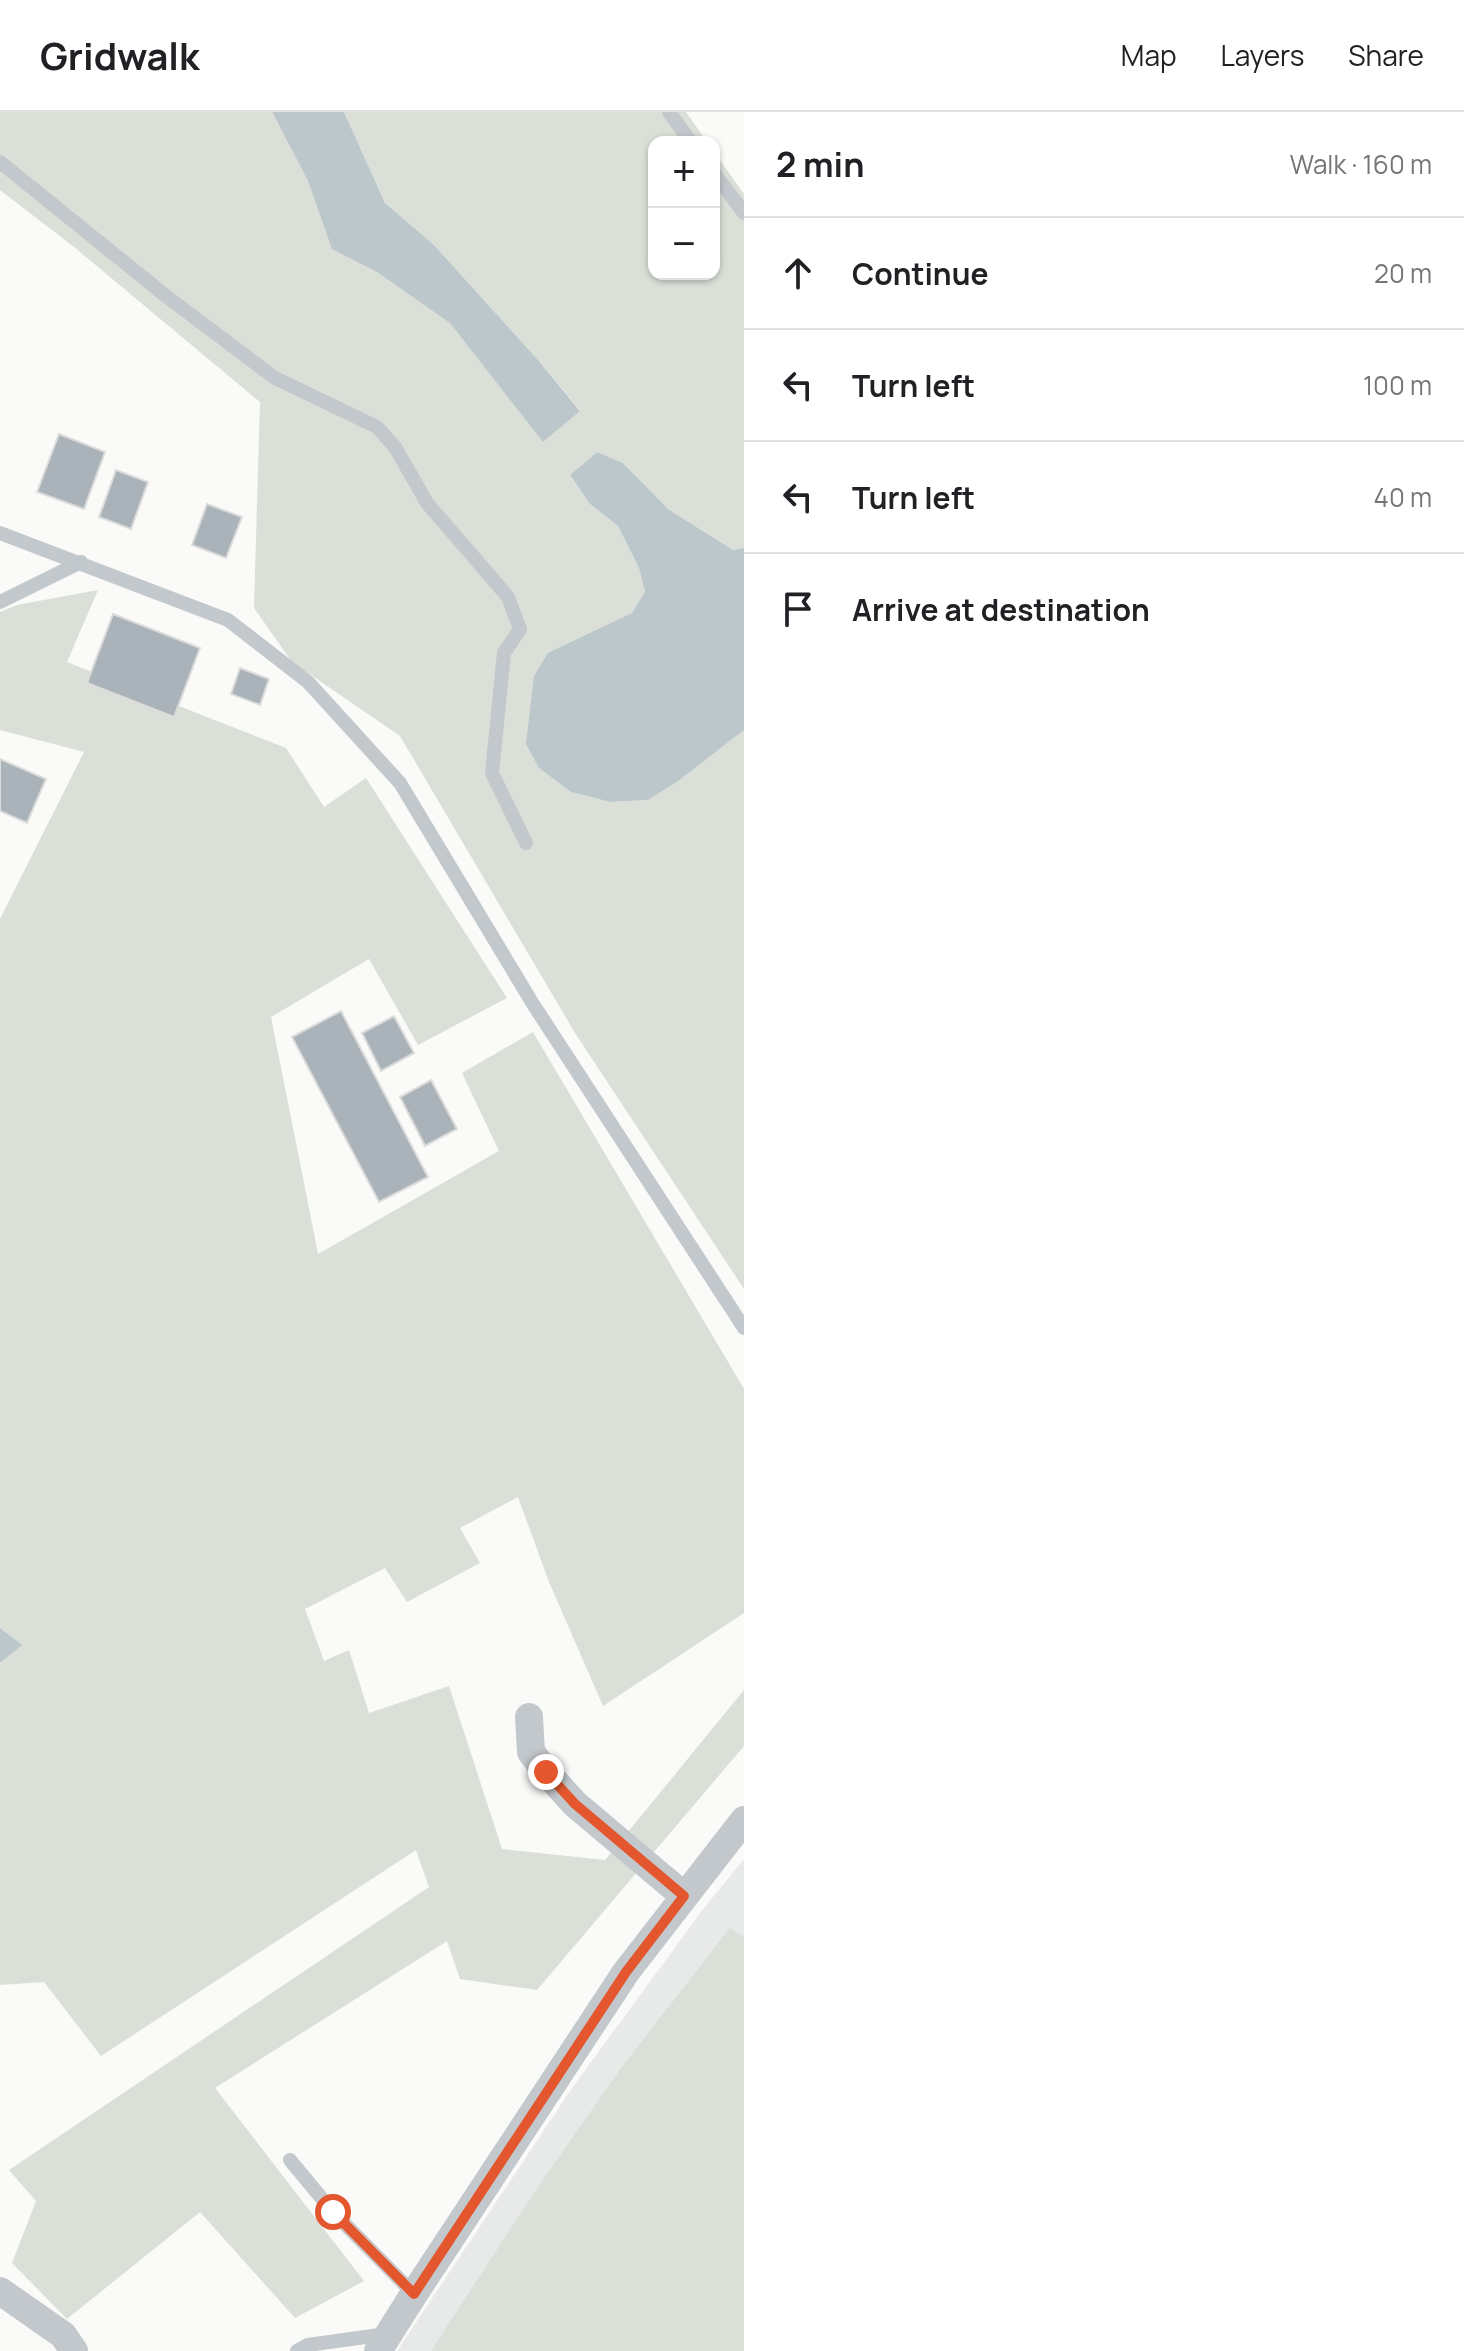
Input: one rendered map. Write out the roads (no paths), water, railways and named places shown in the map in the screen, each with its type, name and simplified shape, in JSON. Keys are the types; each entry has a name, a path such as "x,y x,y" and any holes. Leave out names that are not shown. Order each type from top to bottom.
{"street":[{"path":"529,1717 531,1752 546,1772 575,1804 684,1896"},
{"path":"384,2342 626,1972 744,1820"},
{"path":"0,2291 63,2335 74,2351"}],"lane":[{"path":"669,112 687,136"},
{"path":"0,162 166,296 275,378 377,427 395,447 427,503 508,597 520,629 504,653 492,773 526,843"},
{"path":"720,181 744,213"},
{"path":"0,533 228,620 308,682 400,783 533,1004 744,1328"},
{"path":"0,602 81,562"},
{"path":"290,2160 333,2212 414,2294"},
{"path":"297,2351 308,2345 384,2342"}]}
